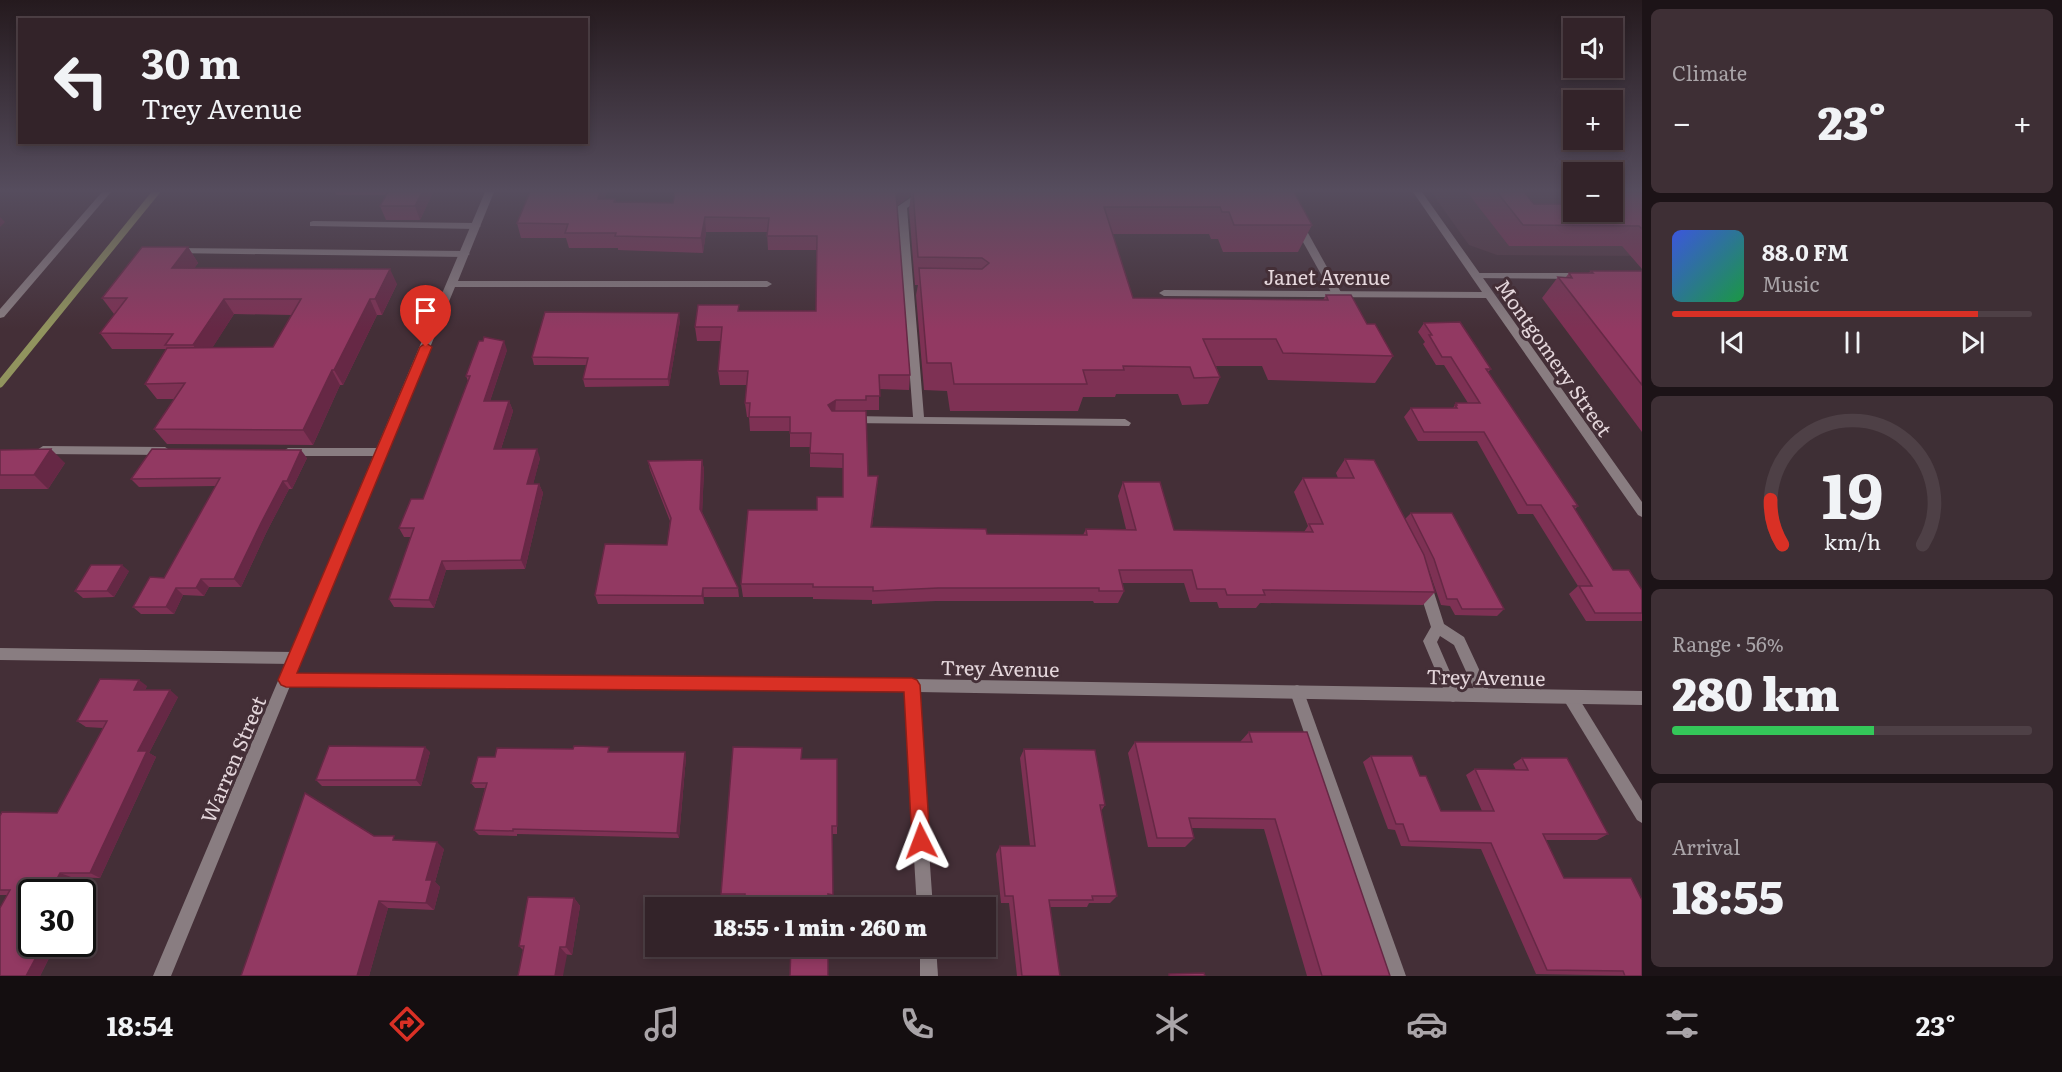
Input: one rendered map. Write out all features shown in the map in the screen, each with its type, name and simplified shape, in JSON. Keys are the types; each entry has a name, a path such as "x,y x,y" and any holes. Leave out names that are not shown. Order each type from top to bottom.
{"street":[{"path":"0,315 67,238"},
{"name":"Warren Street","path":"162,976 471,238"},
{"path":"906,238 914,290 919,421"},
{"path":"1306,238 1337,294"},
{"name":"Montgomery Street","path":"1449,238 1642,512"},
{"path":"171,251 465,254"},
{"path":"1476,276 1599,276"},
{"path":"452,284 767,284"},
{"name":"Janet Avenue","path":"1164,293 1489,295"},
{"path":"836,420 1125,423"},
{"path":"43,450 172,451"},
{"path":"277,452 382,452"},
{"path":"1420,567 1438,628 1459,640 1484,695"},
{"path":"1438,628 1430,640 1453,694"},
{"path":"0,654 295,658"},
{"name":"Trey Avenue","path":"286,680 912,685 1642,698"},
{"path":"912,685 924,897"},
{"path":"1297,692 1397,976"},
{"path":"1570,697 1642,815"},
{"path":"928,957 929,976"}],"shaded area":[{"path":"1464,238 1642,238 1642,256 1497,255 1469,245"}],"building":[{"path":"817,238 899,238 910,375 879,375 880,396 866,396 866,400 836,400 828,405 832,411 866,411 868,476 878,476 871,527 986,529 987,534 1087,535 1086,529 1136,530 1123,482 1160,482 1174,530 1313,532 1309,524 1323,524 1303,478 1354,478 1345,459 1374,460 1424,555 1435,592 1263,590 1265,595 1227,595 1225,589 1197,589 1192,570 1119,570 1124,591 1099,591 1099,588 938,588 873,591 873,587 741,584 748,510 817,510 817,497 843,497 843,454 810,453 811,433 790,433 790,417 749,417 750,403 745,403 748,371 718,371 722,327 695,327 698,305 739,305 738,311 816,311"},
{"path":"917,238 1114,238 1133,298 1328,300 1326,295 1351,295 1367,324 1375,324 1393,356 1283,353 1276,339 1203,339 1220,377 1194,378 1190,367 1123,366 1124,370 1083,370 1087,384 954,384 951,363 927,363 919,268 982,269 989,263 982,258 918,257"},
{"path":"142,247 188,247 172,268 390,269 375,299 370,299 303,430 154,429 185,383 145,384 167,348 273,347 301,299 224,299 193,345 165,345 173,334 100,333 127,298 102,298"},
{"path":"1591,271 1642,271 1642,385 1558,277 1572,278 1569,273 1593,273"},
{"path":"545,312 679,313 668,379 583,379 588,358 532,357"},
{"path":"1460,322 1491,369 1486,369 1578,506 1573,506 1613,570 1629,570 1642,590 1642,613 1595,613 1579,586 1592,586 1541,505 1527,505 1484,432 1424,432 1411,408 1457,408 1456,403 1480,403 1451,357 1442,357 1424,323"},
{"path":"484,337 504,341 484,401 509,401 494,449 537,449 527,484 539,484 521,560 442,561 429,600 389,599 414,528 399,528 411,499 423,499 470,376 466,376 479,341 483,341"},
{"path":"51,449 34,475 0,475 0,450"},
{"path":"152,449 301,450 287,481 283,481 234,579 201,579 196,588 176,588 166,607 133,607 150,577 164,578 220,478 131,479"},
{"path":"702,460 700,509 738,588 703,588 702,596 595,595 605,544 667,545 671,518 648,461"},
{"path":"1411,513 1452,513 1504,609 1462,609 1457,599 1447,599 1434,559"},
{"path":"91,565 122,565 107,591 75,591"},
{"path":"100,679 139,680 134,690 170,690 138,751 147,751 90,873 60,873 57,879 18,879 18,957 36,957 26,976 0,976 0,908 10,890 0,890 0,816 2,812 57,813 107,721 77,721"},
{"path":"1249,732 1307,732 1390,976 1322,976 1275,819 1189,818 1194,838 1157,838 1135,742 1252,742"},
{"path":"329,746 425,747 416,780 316,780"},
{"path":"574,746 609,747 608,752 685,752 677,833 474,830 487,783 471,783 478,757 495,757 497,748 573,749"},
{"path":"733,747 802,748 801,759 837,759 837,826 832,826 833,895 828,894 828,897 745,897 745,894 721,894"},
{"path":"1024,749 1095,750 1105,805 1100,805 1117,896 1092,896 1093,900 1049,900 1060,976 1022,976 1013,896 1005,896 1000,846 1035,846"},
{"path":"1371,756 1412,756 1420,776 1426,776 1441,811 1494,811 1475,769 1528,770 1522,758 1567,758 1608,834 1543,834 1564,878 1631,878 1642,900 1642,976 1625,976 1623,971 1547,970 1491,843 1409,841 1403,824 1396,824"},
{"path":"305,793 374,836 394,836 393,840 437,842 426,880 432,880 426,903 379,901 357,976 241,976"},
{"path":"528,897 574,898 566,947 560,947 555,976 518,976 524,946 519,946"},
{"path":"791,957 828,957 828,976 790,976"},
{"path":"1204,973 1205,976 1169,976 1169,974"}],"waterway":[{"path":"0,384 119,238"}],"route":[{"path":"426,347 286,680 912,685 921,841"}]}
